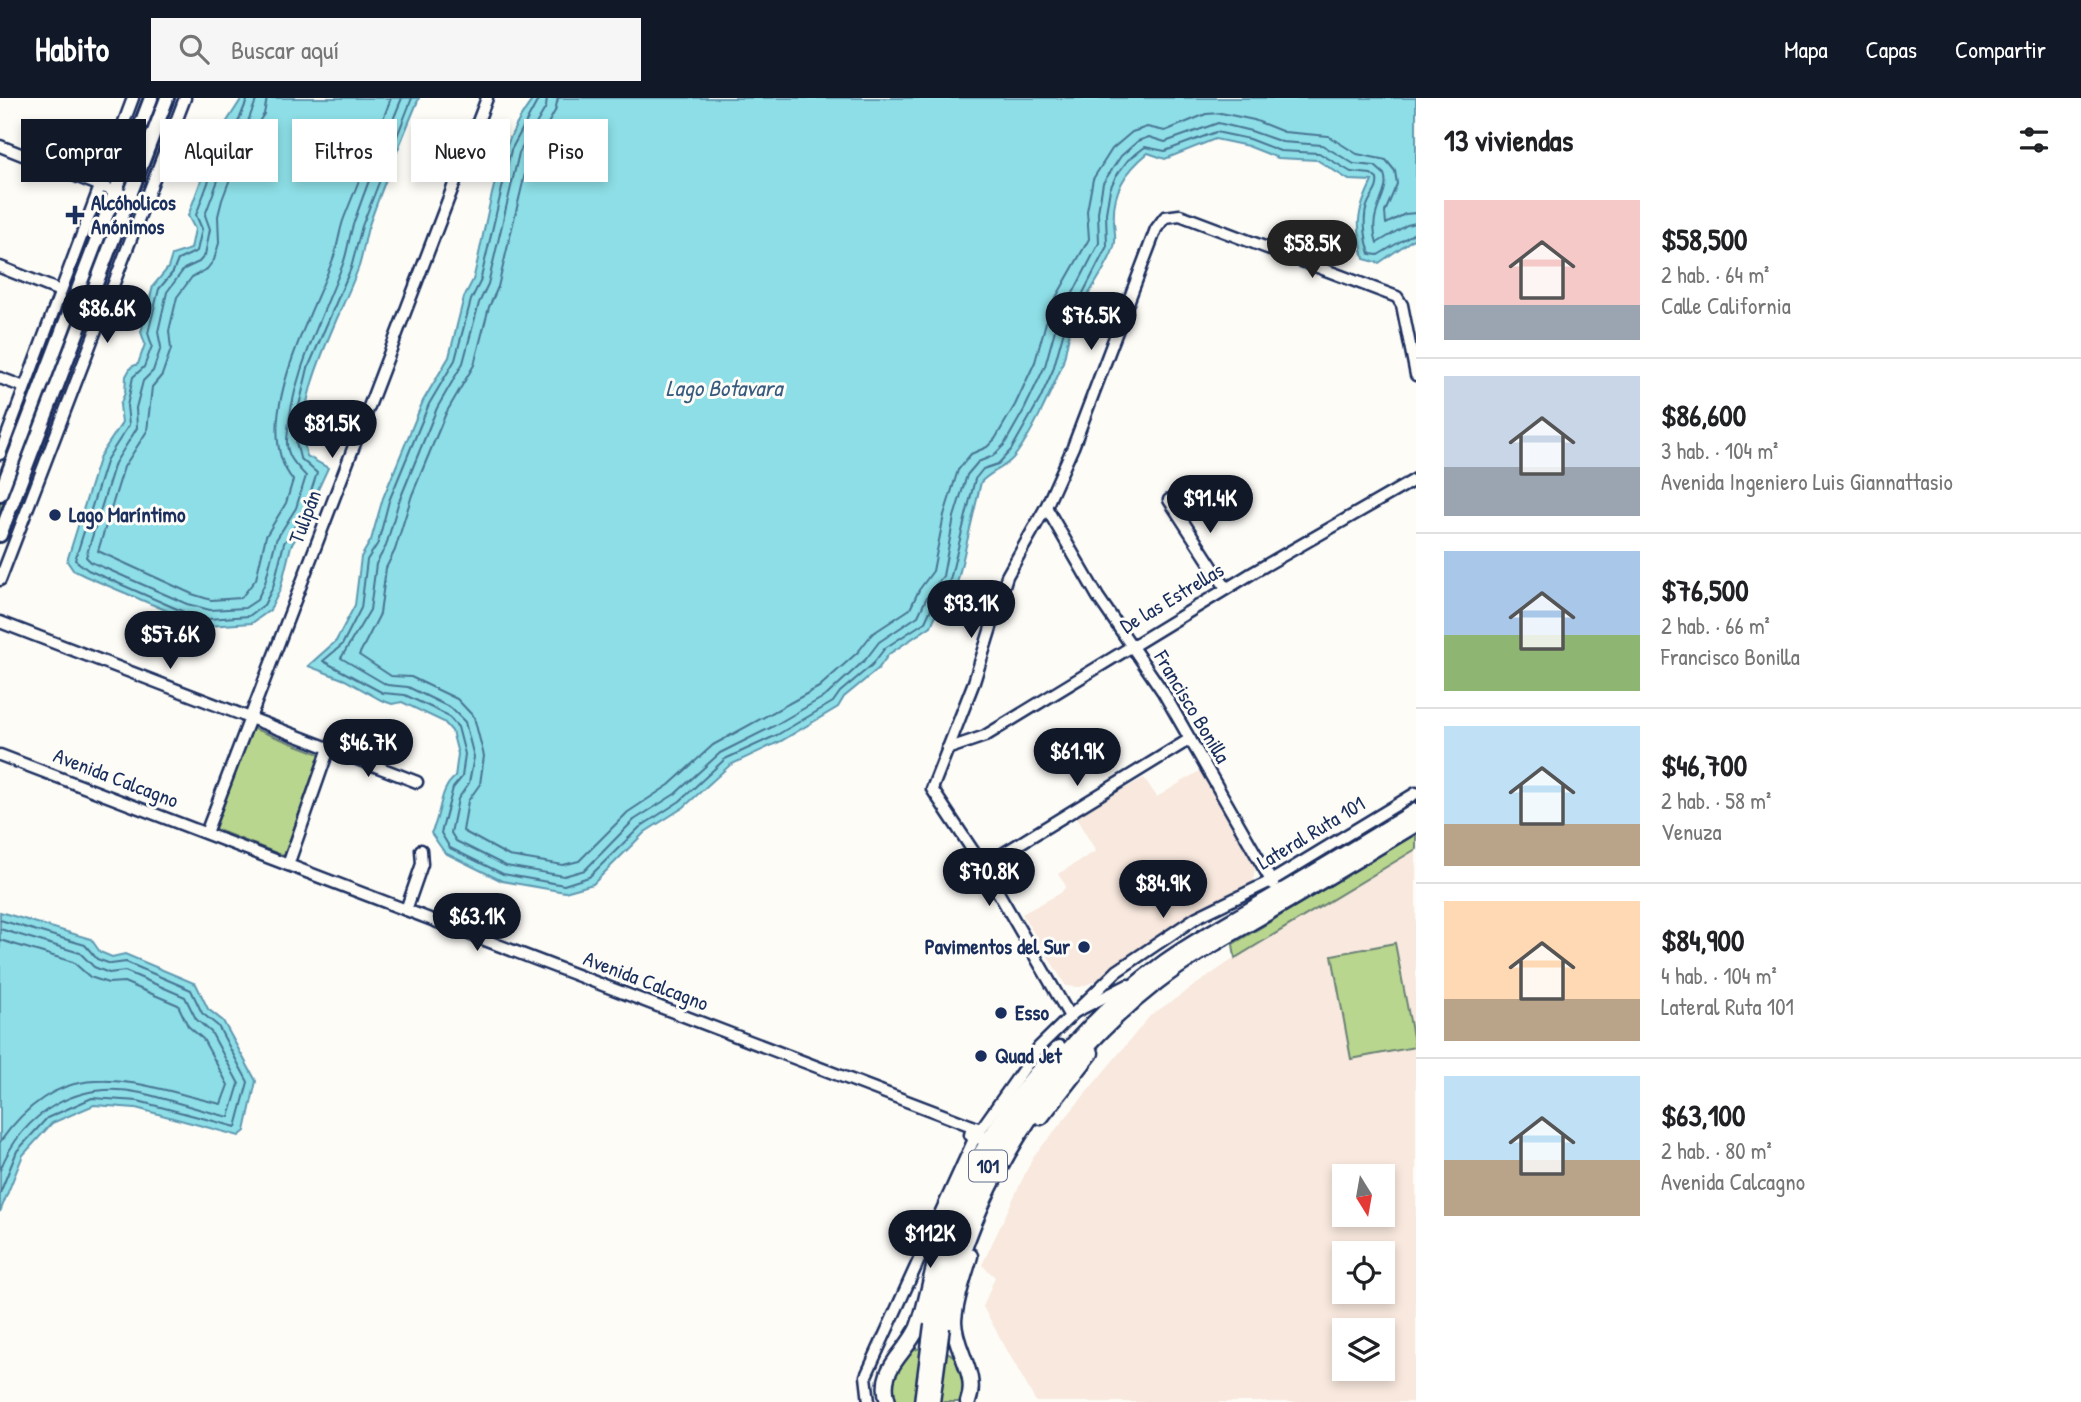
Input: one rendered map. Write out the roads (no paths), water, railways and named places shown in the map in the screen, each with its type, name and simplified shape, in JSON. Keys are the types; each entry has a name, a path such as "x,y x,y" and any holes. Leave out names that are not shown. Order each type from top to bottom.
{"highway":[{"name":"101","path":"932,1402 944,1272 962,1222 1010,1127 1063,1055 1102,1014 1144,979 1274,887 1416,811"},
{"name":"101","path":"922,1402 937,1326 968,1234 1007,1152 1070,1063 1118,1015 1178,967 1416,824"},
{"path":"885,1401 887,1373 917,1329 950,1220 994,1131 1044,1064 1128,985 1144,979"},
{"path":"968,1402 971,1375 962,1358 954,1320 962,1284 996,1192 1044,1113 1113,1028 1118,1015"},
{"path":"902,1351 917,1344 933,1343 949,1348 962,1358"}],"main road":[{"path":"0,494 151,98"},
{"path":"0,535 167,98"}],"street":[{"path":"0,454 133,98"},
{"path":"0,580 185,98"},
{"name":"Tulipán","path":"206,834 487,98"},
{"path":"0,146 144,203"},
{"path":"1128,985 1069,1015 982,866 932,789 974,682 1007,576 1046,507 1073,447 1156,229 1165,217 1180,215 1398,297 1416,375"},
{"path":"0,267 60,291"},
{"path":"0,379 24,387"},
{"name":"De las Estrellas","path":"947,749 985,736 1226,588 1416,479"},
{"path":"1169,499 1226,588"},
{"name":"Francisco Bonilla","path":"1046,507 1130,646 1142,659 1190,738 1274,887"},
{"path":"0,622 417,782"},
{"path":"982,866 1190,738"},
{"path":"288,865 329,748"},
{"name":"Avenida Calcagno","path":"0,755 972,1130"},
{"name":"Lateral Ruta 101","path":"869,1402 866,1376 972,1130 1039,1047 1117,971 1172,932 1274,887 1416,793"},
{"path":"406,910 422,864 421,850"}],"water":[{"path":"242,98 419,98 397,151 397,119 292,119 292,182 385,182 358,269 319,362 305,411 307,456 328,468 314,498 310,515 291,546 280,590 270,610 252,623 208,626 85,576 73,570 67,561 100,456 122,423 120,405 125,393 126,376 131,367 138,364 145,344 141,332 153,286 168,268 172,255 191,249 195,229 188,216 200,182 278,182 278,119 229,119"},
{"name":"Lago Botavara","path":"534,98 1416,98 1416,237 1379,263 1364,259 1359,219 1372,181 1349,180 1317,160 1278,158 1248,146 1215,139 1165,159 1148,153 1133,167 1118,191 1114,210 1114,247 1073,322 1062,367 1040,414 1013,458 981,482 957,584 941,603 931,626 889,654 878,669 844,697 838,707 781,741 730,765 684,807 645,832 593,884 565,892 502,881 445,853 431,833 446,789 455,777 458,754 452,731 444,722 402,702 392,704 381,700 345,680 308,666 336,641 355,605 361,557 371,540 383,498 423,401 449,357 464,297 473,280 495,182 510,182 510,137"},
{"path":"0,912 91,939 100,952 112,957 125,954 196,984 208,1009 223,1021 256,1081 245,1131 239,1136 136,1108 94,1105 52,1123 23,1155 0,1212"}],"place":[{"name":"Alcóholicos Anónimos","path":"75,215"},
{"name":"Lago Maríntimo","path":"55,515"},
{"name":"Pavimentos del Sur","path":"1084,947"},
{"name":"Esso","path":"1001,1013"},
{"name":"Quad Jet","path":"981,1056"}]}
